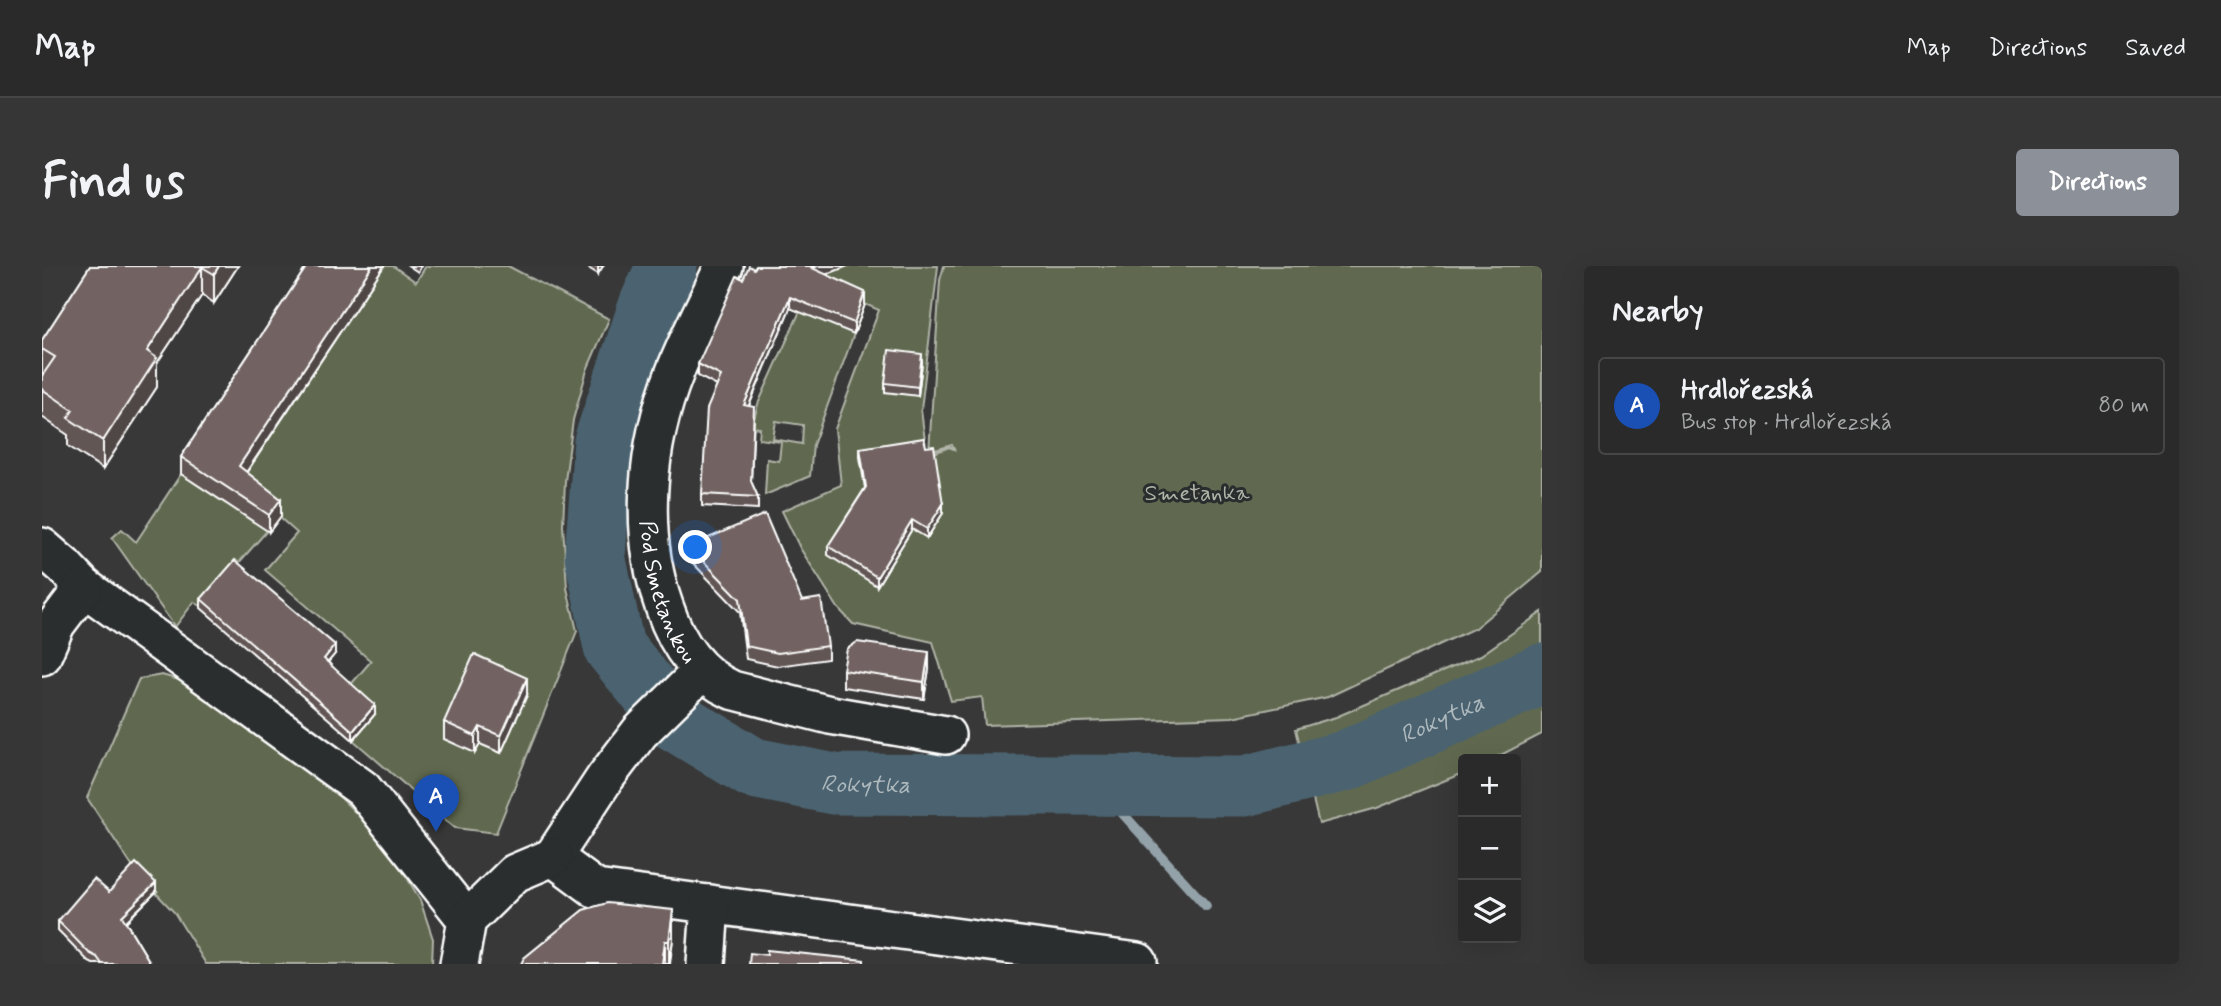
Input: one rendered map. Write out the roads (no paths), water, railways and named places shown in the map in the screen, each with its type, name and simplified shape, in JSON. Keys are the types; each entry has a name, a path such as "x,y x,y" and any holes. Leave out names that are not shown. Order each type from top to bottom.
{"street":[{"name":"Pod Smetankou","path":"724,266 675,372 663,408 650,480 649,548 655,582 695,678 830,715 946,735"},
{"path":"42,547 84,587 363,789 467,920"},
{"path":"42,656 56,624 84,587"},
{"path":"459,964 467,920 515,873 553,857 605,778 640,732 695,678"},
{"path":"553,857 596,889 1115,961"},
{"path":"706,964 710,904"}],"waterway":[{"name":"Rokytka","path":"667,266 649,306 604,442 595,556 614,647 672,719 753,768 834,784 1245,786 1345,761 1542,674"},
{"path":"1097,785 1206,906"}],"place":[{"name":"Hrdlořezská","path":"436,832"}],"park label":[{"name":"Smetanka","path":"1197,492"}]}
